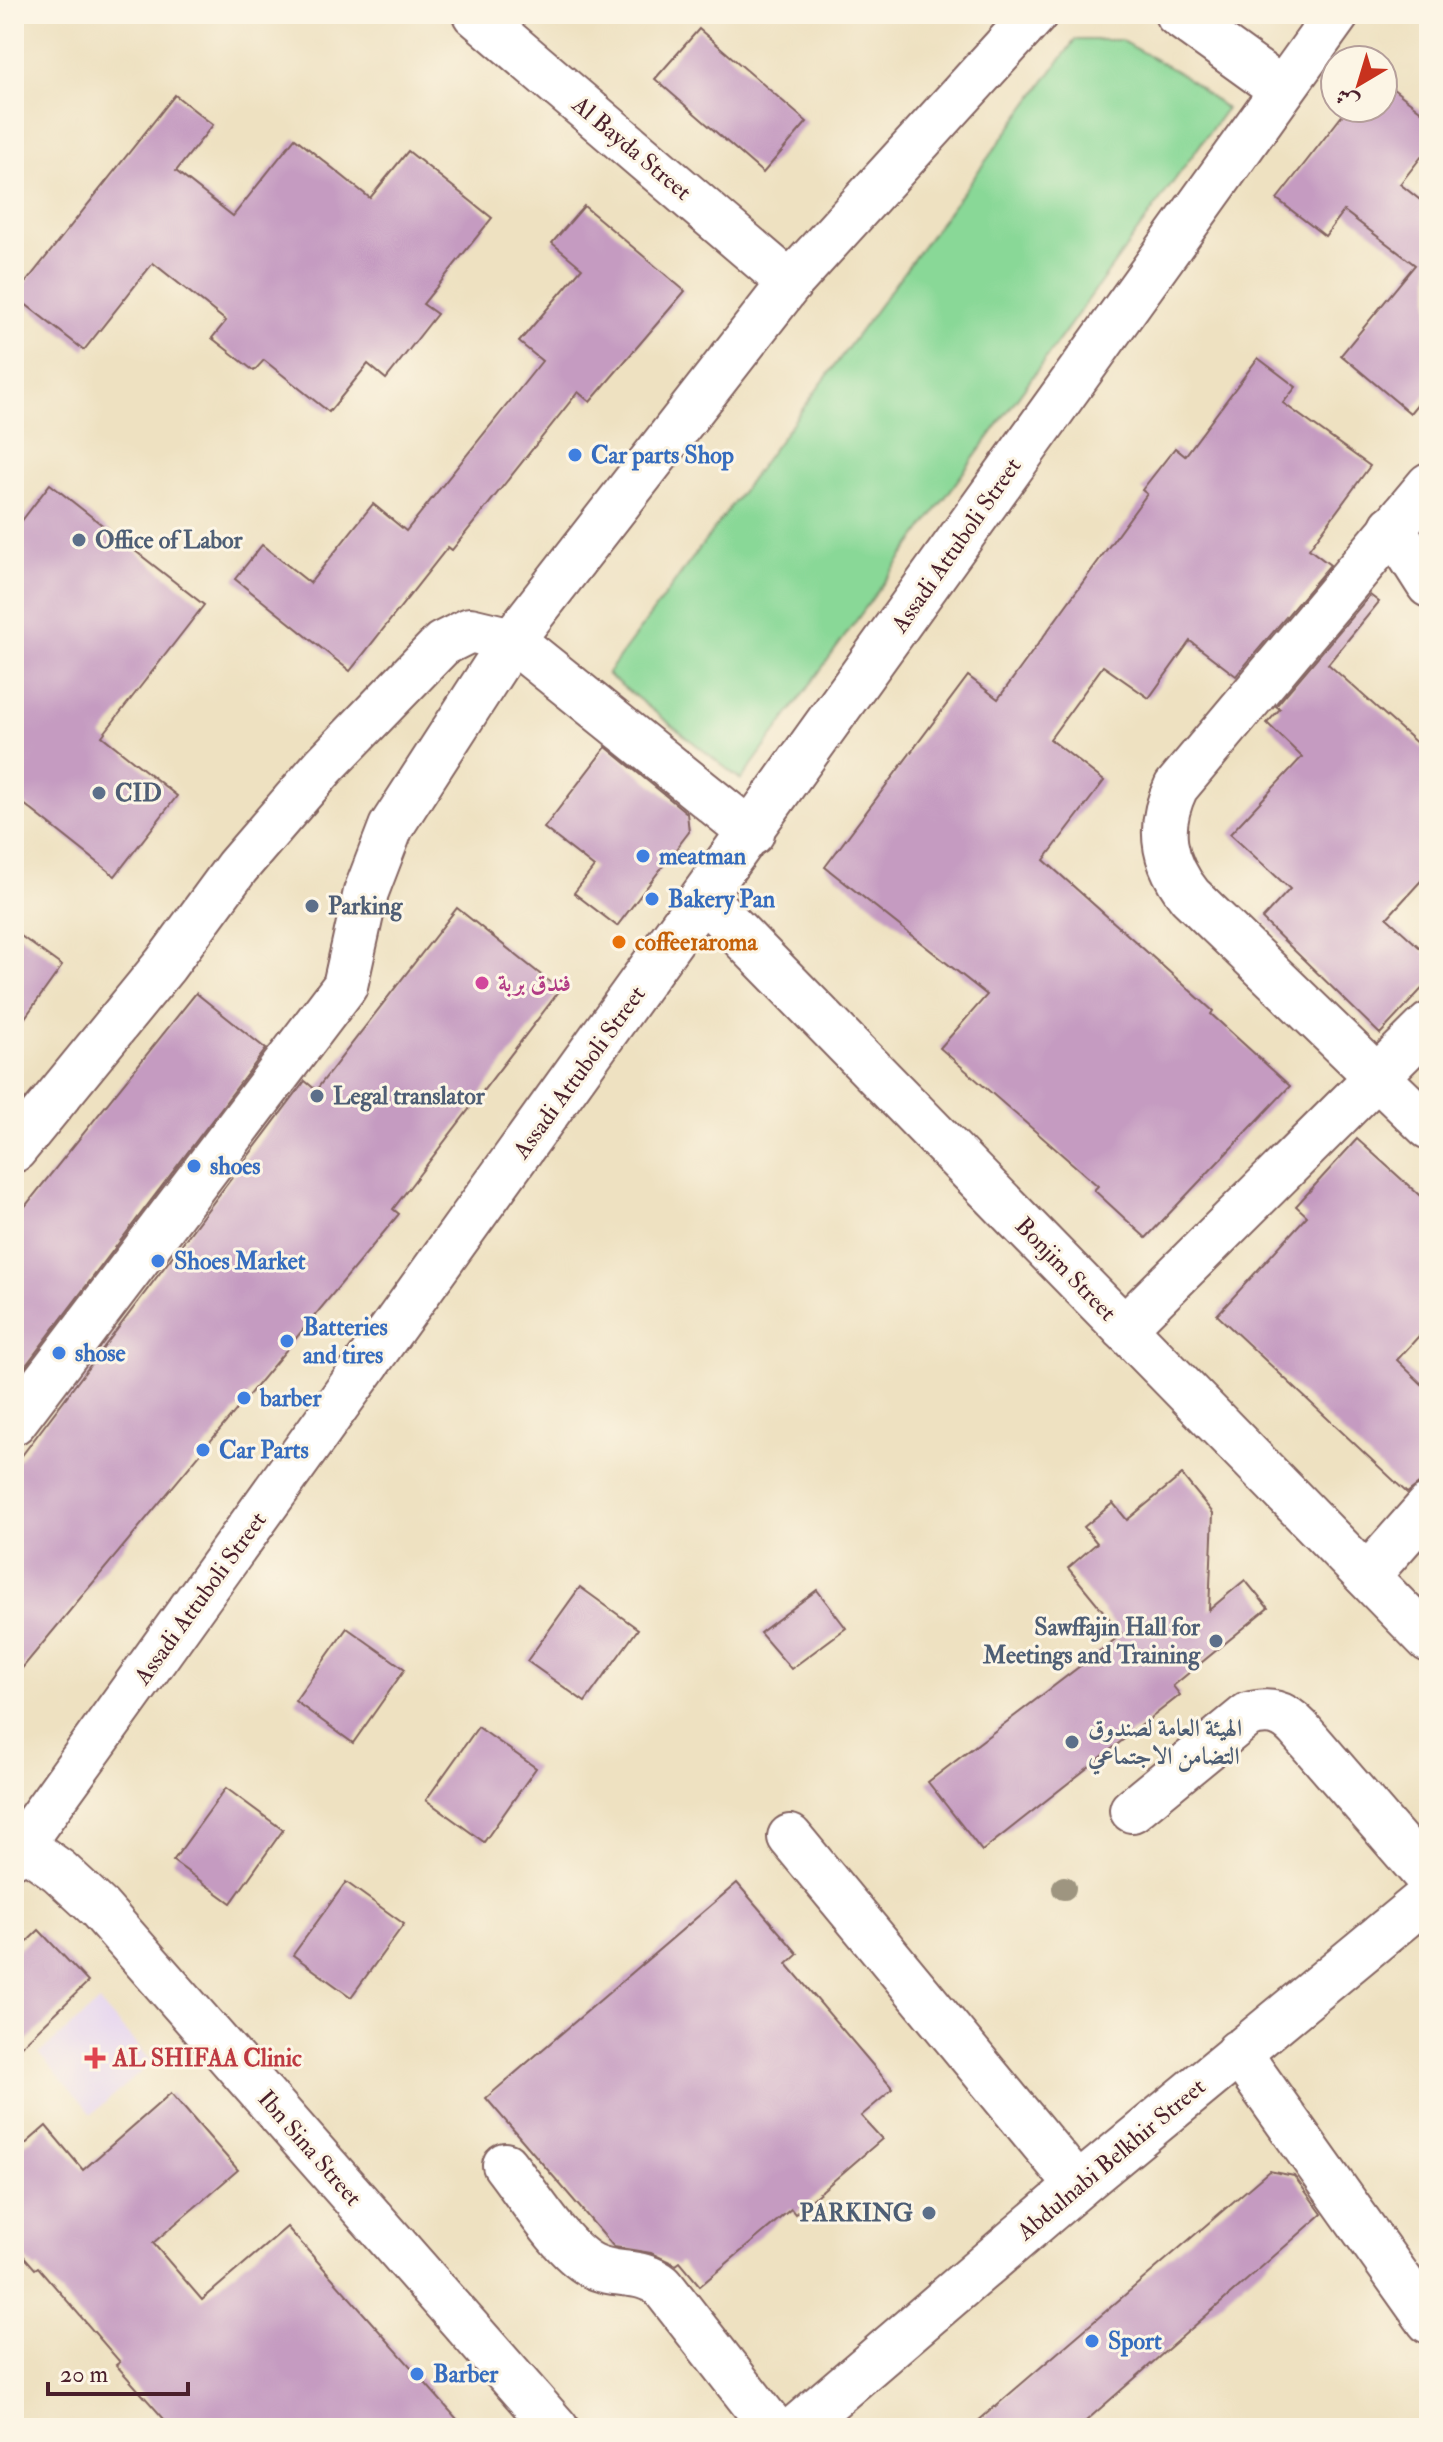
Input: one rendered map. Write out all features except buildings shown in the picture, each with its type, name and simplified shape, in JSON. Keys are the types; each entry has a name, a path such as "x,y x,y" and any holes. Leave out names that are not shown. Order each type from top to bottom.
{"main road":[{"name":"Al Bayda Street","path":"475,14 790,283"},
{"path":"14,1422 345,986 366,892 391,827 512,640 790,283 1035,14"},
{"path":"1177,14 1281,89"},
{"name":"Assadi Attuboli Street","path":"17,1846 752,833 1337,14"},
{"path":"1429,485 1176,787 1166,809 1163,830 1167,858 1190,896 1429,1127"},
{"path":"1392,527 1429,585"},
{"path":"14,1150 165,965 237,867 324,766 442,644 470,630 512,640 752,833"},
{"name":"Bonjim Street","path":"704,898 1429,1640"},
{"path":"1124,1328 1429,1025"},
{"path":"1367,1576 1429,1506"},
{"path":"1132,1810 1248,1715 1270,1711 1290,1720 1298,1728 1429,1879"},
{"path":"790,1837 1078,2186"},
{"name":"Ibn Sina Street","path":"17,1846 59,1871 99,1908 556,2428"},
{"name":"Abdulnabi Belkhir Street","path":"819,2421 1078,2186 1429,1896"},
{"path":"1238,2052 1429,2321"},
{"path":"505,2165 580,2257 607,2270 637,2272 662,2286 773,2428"}],"shaded area":[{"name":"AL SHIFAA Clinic","path":"99,2002 152,2062 92,2114 39,2054"}],"green space":[{"path":"1075,40 1120,40 1183,75 1226,109 741,780 607,674"}],"place":[{"name":"Car parts Shop","path":"575,455"},
{"name":"Office of Labor","path":"79,540"},
{"name":"CID","path":"99,793"},
{"name":"meatman","path":"643,856"},
{"name":"Bakery Pan","path":"652,899"},
{"name":"Parking","path":"312,906"},
{"name":"coffee1aroma","path":"619,942"},
{"name":"فندق بربة","path":"482,983"},
{"name":"Legal translator","path":"317,1096"},
{"name":"shoes","path":"194,1166"},
{"name":"Shoes Market","path":"158,1261"},
{"name":"Batteries and tires","path":"287,1341"},
{"name":"shose","path":"59,1353"},
{"name":"barber","path":"244,1398"},
{"name":"Car Parts","path":"203,1450"},
{"name":"Sawffajin Hall for Meetings and Training","path":"1216,1641"},
{"name":"الهيئة العامة لصندوق التضامن الاجتماعي","path":"1072,1742"},
{"name":"AL SHIFAA Clinic","path":"95,2058"},
{"name":"PARKING","path":"929,2213"},
{"name":"Sport","path":"1092,2341"},
{"name":"Barber","path":"417,2374"}]}
